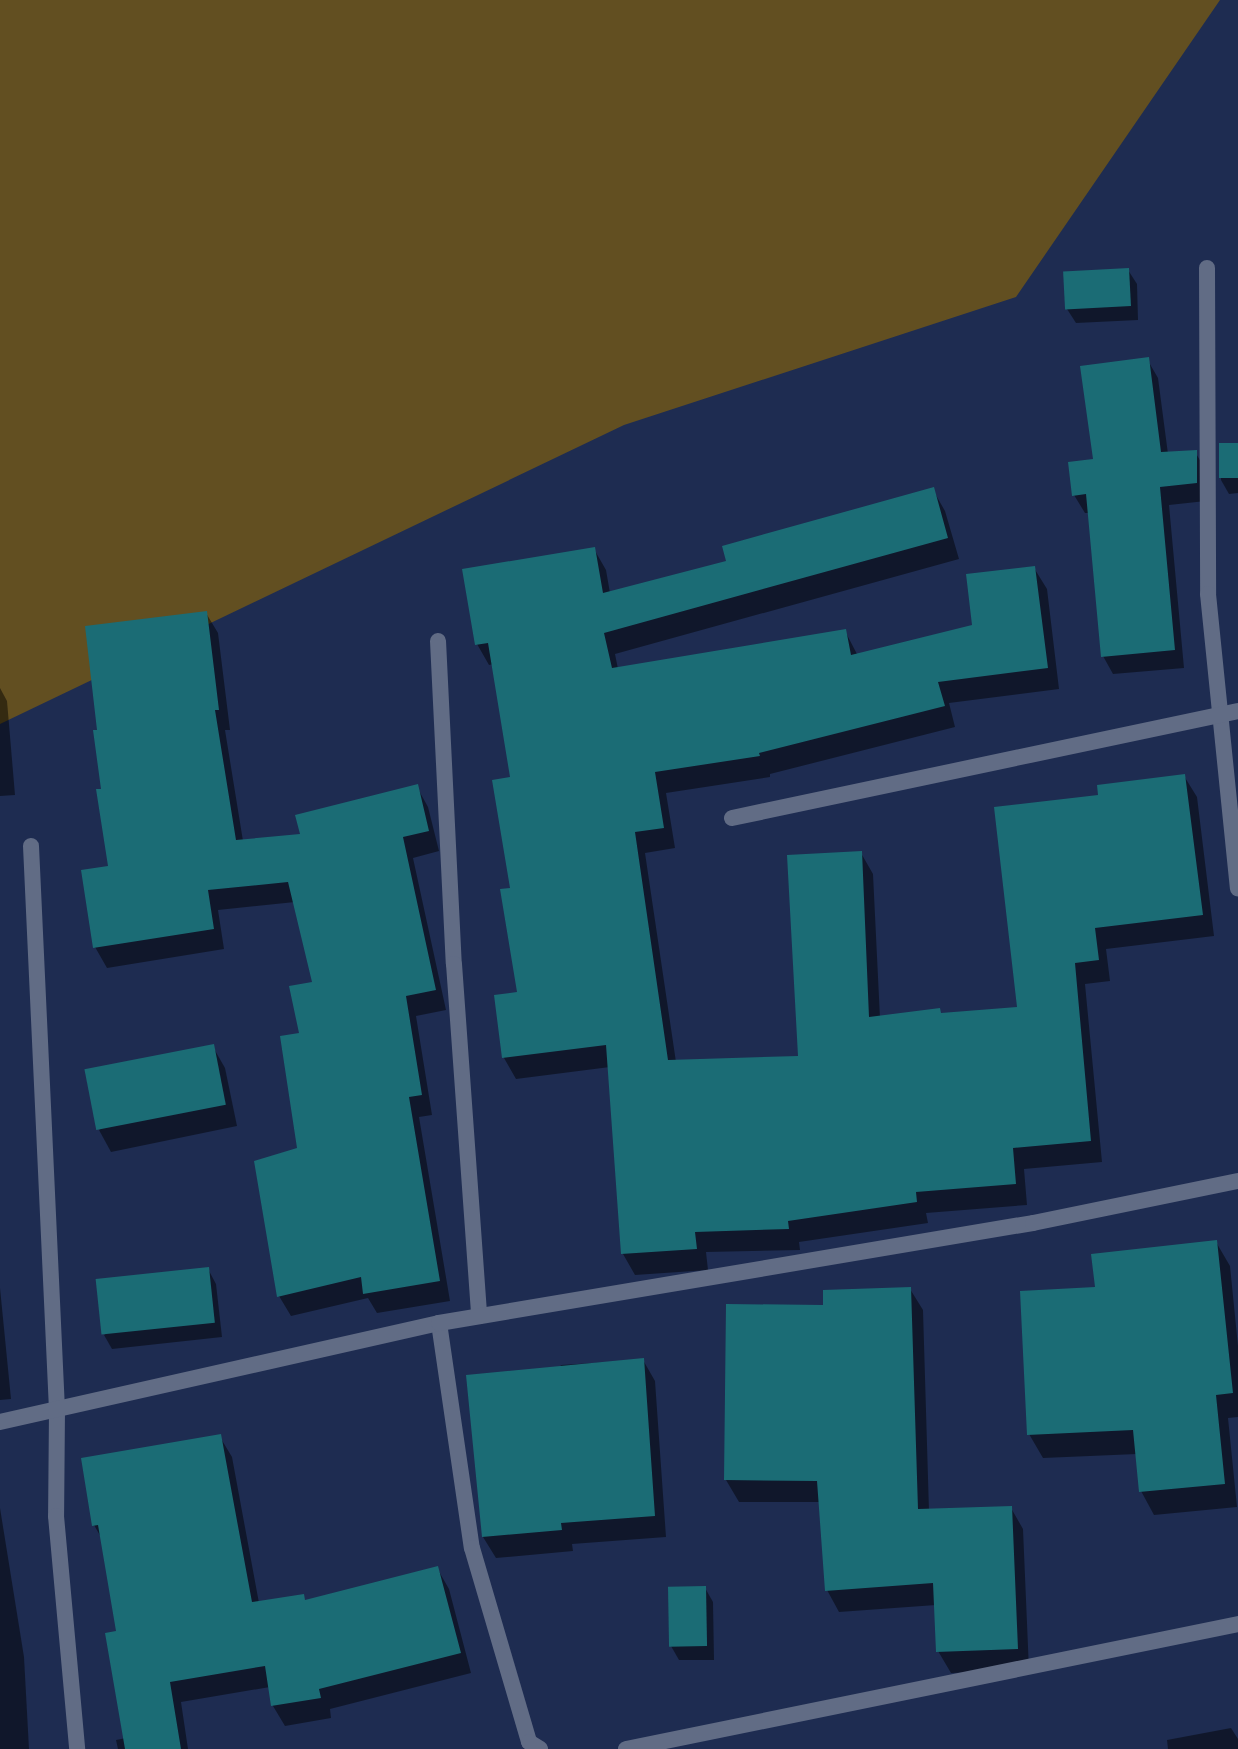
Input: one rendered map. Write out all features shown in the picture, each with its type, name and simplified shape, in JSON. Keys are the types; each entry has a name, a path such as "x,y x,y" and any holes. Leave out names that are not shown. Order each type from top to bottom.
{"street":[{"path":"1207,268 1208,594 1230,713 1238,888"},
{"path":"438,641 454,964 479,1316"},
{"path":"732,818 1230,713"},
{"path":"31,846 57,1410 56,1516 77,1749"},
{"path":"0,1422 439,1323 1033,1223 1238,1181"},
{"path":"439,1323 472,1548 529,1742 540,1749"},
{"path":"626,1749 1238,1624"}],"shaded area":[{"path":"0,0 1220,0 1016,297 624,425 0,724"}],"building":[{"path":"1129,268 1131,306 1065,309 1063,271"},
{"path":"1149,357 1161,452 1197,450 1197,483 1160,487 1175,650 1101,657 1086,494 1072,496 1068,462 1093,459 1080,366"},
{"path":"1219,443 1238,443 1238,478 1219,478"},
{"path":"934,487 948,538 604,633 612,668 846,629 851,655 972,625 966,574 1035,566 1048,668 938,682 945,706 759,753 760,756 655,772 664,828 635,832 668,1060 798,1056 787,855 862,851 869,1017 940,1008 941,1013 1017,1007 994,807 1098,795 1097,785 1185,774 1203,915 1095,928 1099,960 1075,963 1091,1141 1013,1148 1016,1184 916,1192 917,1202 788,1221 789,1229 695,1232 697,1249 621,1254 606,1045 502,1058 494,995 517,992 500,889 510,888 492,780 510,777 488,643 475,645 462,569 595,547 603,593 726,561 722,546"},
{"path":"207,611 219,710 215,710 236,840 300,834 295,815 418,784 429,831 403,837 436,990 406,996 422,1095 409,1097 440,1281 363,1294 361,1277 277,1297 254,1161 297,1148 280,1036 299,1033 289,986 312,982 288,882 208,890 214,929 93,948 81,870 108,866 96,789 101,789 85,626"},
{"path":"214,1044 226,1105 96,1130 84,1069"},
{"path":"1217,1240 1233,1393 1216,1395 1225,1484 1139,1492 1133,1430 1027,1435 1020,1291 1095,1287 1091,1254"},
{"path":"209,1267 215,1323 101,1335 96,1279"},
{"path":"911,1287 918,1509 1012,1506 1018,1649 936,1652 933,1583 825,1591 817,1481 724,1480 726,1304 823,1305 823,1290"},
{"path":"644,1358 655,1516 561,1523 562,1530 482,1537 466,1375"},
{"path":"221,1434 252,1602 304,1594 305,1600 438,1566 461,1653 319,1689 321,1698 271,1706 265,1666 170,1682 181,1749 125,1749 105,1633 116,1631 98,1525 92,1526 81,1458"},
{"path":"706,1586 707,1646 669,1647 668,1587"}]}
